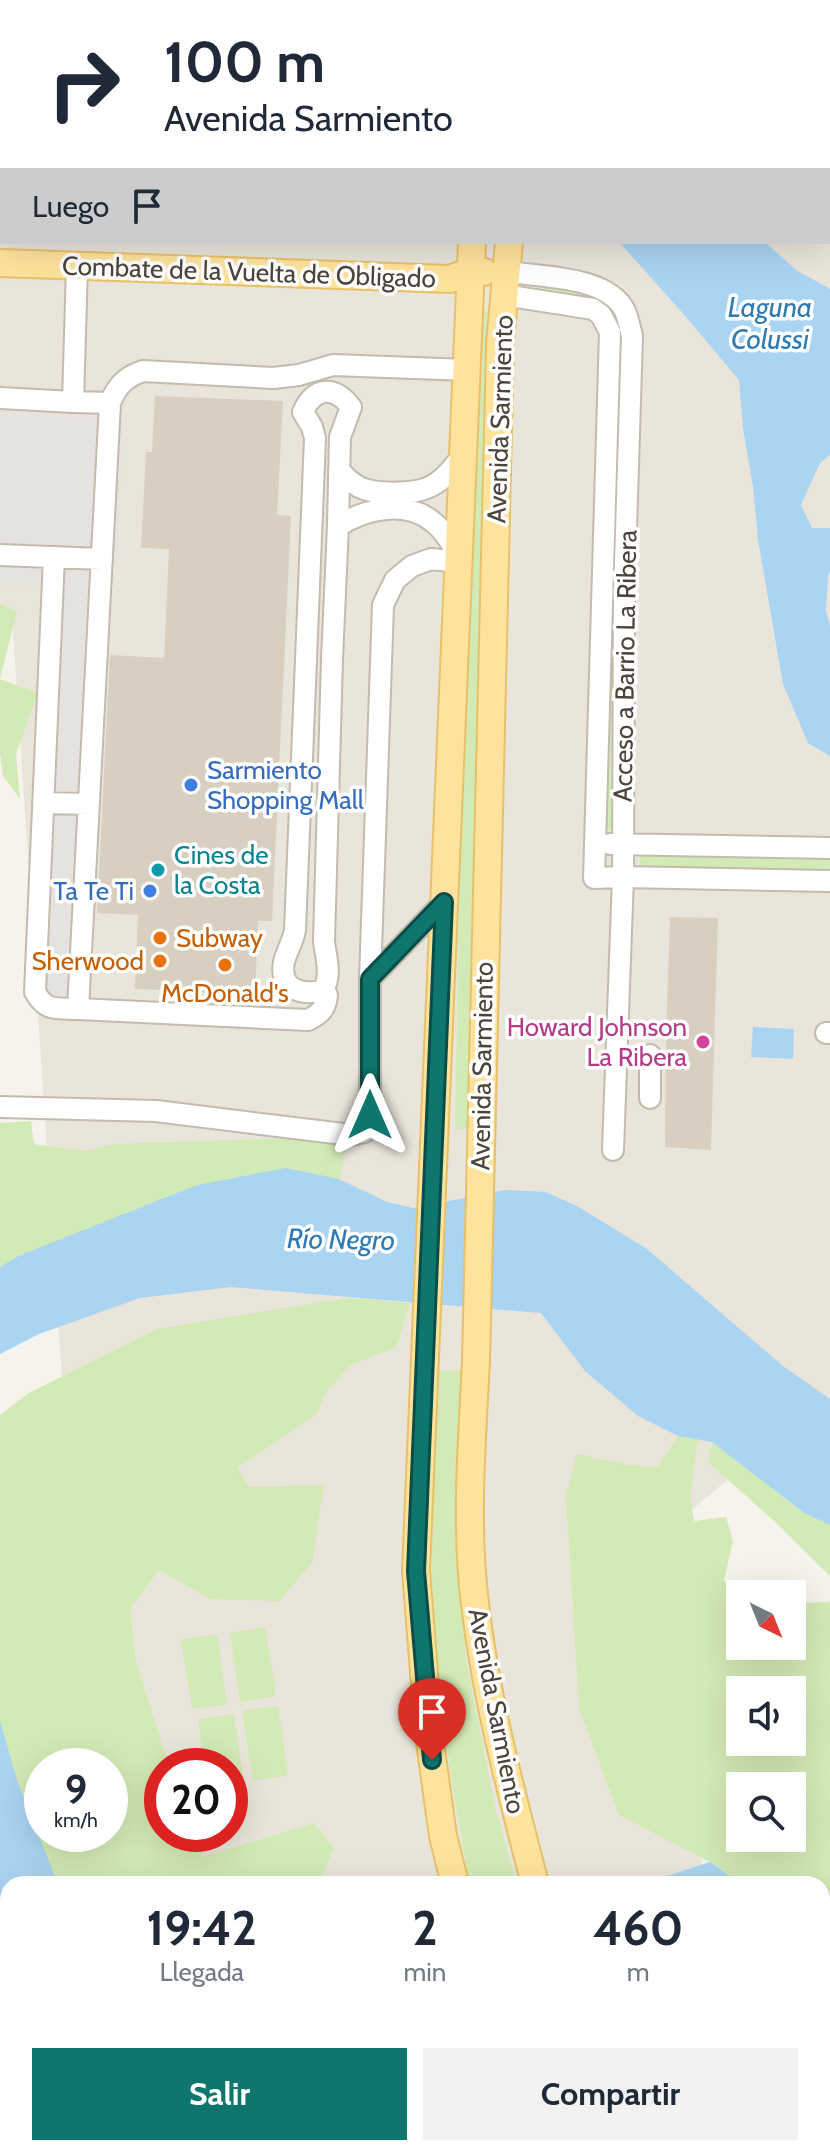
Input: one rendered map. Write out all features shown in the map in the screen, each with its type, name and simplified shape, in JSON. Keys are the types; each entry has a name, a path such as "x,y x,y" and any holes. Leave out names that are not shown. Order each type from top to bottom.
{"main road":[{"name":"Avenida Sarmiento","path":"453,1876 443,1836 429,1735 416,1571 468,370 464,281 472,244"},
{"name":"Avenida Sarmiento","path":"509,244 500,345 476,1361 469,1488 474,1601 495,1728 533,1876"},
{"name":"Combate de la Vuelta de Obligado","path":"0,263 506,284"}],"street":[{"path":"73,402 77,266"},
{"name":"Acceso a Barrio La Ribera","path":"506,284 588,283 603,289 625,310 632,336 624,595 623,877 613,1150"},
{"path":"506,284 593,309 601,315 610,332 594,878 830,881"},
{"path":"78,1009 110,403 116,389 128,376 143,371 273,378 299,375 333,365 468,370"},
{"path":"299,375 308,400"},
{"path":"334,392 351,407 340,437 324,941 329,970 323,991 303,993 293,990 286,980 283,966 295,930 315,438 303,412 308,400 318,394 334,392"},
{"path":"0,398 110,403"},
{"path":"339,470 364,489 378,492 412,491 429,488 446,476 464,454"},
{"path":"0,1107 156,1111 351,1135 364,1132 370,1115 370,979 383,605 395,580 412,566 431,559 459,560 448,537 421,514 406,510 378,510 353,516 338,526"},
{"path":"0,555 102,559"},
{"path":"54,557 35,992 40,1002 50,1008 308,1020 327,1005 327,995 323,991"},
{"path":"601,597 624,595"},
{"path":"305,653 332,659"},
{"path":"43,803 89,804"},
{"path":"595,844 830,848"},
{"path":"370,979 444,902"},
{"path":"650,1055 650,1098"}],"shaded area":[{"path":"0,244 830,244 830,1399 825,1397 590,1596 708,1876 214,1876 198,1852 248,1852 248,1748 144,1748 82,1686 12,615 0,609"},
{"path":"0,414 123,418 117,564 87,563 71,1011 45,1011 60,586 0,584"}],"green space":[{"path":"539,288 593,292 619,315 624,331 615,584 608,586 613,322 539,295"},
{"path":"478,311 495,311 472,1129 455,1129 459,913"},
{"path":"0,604 17,611 0,679"},
{"path":"606,609 616,609 616,830 600,829"},
{"path":"0,679 38,693 16,754 20,799 3,776"},
{"path":"640,852 830,858 830,872 640,866"},
{"path":"31,1121 34,1144 84,1151 115,1144 289,1138 347,1144 339,1179 286,1168 16,1257 0,1267 0,1123"},
{"path":"349,1298 410,1303 396,1347 351,1365 326,1392 317,1414 237,1468 250,1487 324,1485 312,1563 279,1601 210,1599 159,1570 130,1609 136,1662 163,1748 144,1748 144,1852 202,1852 202,1857 218,1852 248,1852 248,1843 314,1823 334,1849 322,1876 0,1876 0,1415 27,1394 157,1329"},
{"path":"460,1370 461,1540 466,1661 496,1812 515,1876 468,1876 438,1696 431,1600 435,1371"},
{"path":"678,1436 698,1440 690,1495 694,1521 726,1517 733,1541 724,1581 726,1660 806,1660 806,1603 830,1600 830,1876 730,1876 710,1862 619,1815 579,1708 566,1497 577,1454 628,1465 657,1467"},
{"path":"712,1442 804,1513 830,1525 830,1576 708,1462"},
{"path":"265,1627 276,1696 240,1702 230,1633"},
{"path":"217,1634 227,1704 192,1709 181,1640"},
{"path":"278,1706 288,1775 253,1781 242,1711"},
{"path":"234,1714 239,1748 202,1748 198,1720"}],"water":[{"name":"Laguna Colussi","path":"621,244 767,244 796,270 830,289 830,455 820,463 801,505 812,528 830,528 826,611 830,626 830,756 808,743 783,684 758,540 739,380"},
{"path":"753,1027 794,1029 793,1059 751,1057"},
{"name":"Río Negro","path":"286,1168 339,1179 387,1202 413,1208 506,1190 546,1192 577,1206 647,1249 783,1366 830,1399 830,1525 804,1513 712,1442 678,1436 638,1416 585,1371 541,1313 231,1287 140,1298 39,1334 0,1354 0,1267 16,1257 197,1185"},
{"path":"0,1721 24,1798 24,1852 45,1852 55,1876 0,1876"},
{"path":"710,1862 730,1876 667,1876"}],"building":[{"name":"Sarmiento Shopping Mall","path":"155,396 283,401 277,515 291,516 272,921 258,921 255,994 135,989 138,915 97,913 110,655 164,658 169,549 141,548 146,452 152,452"},
{"path":"670,917 718,918 711,1150 665,1147"}],"place":[{"name":"Sarmiento Shopping Mall","path":"191,785"},
{"name":"Cines de la Costa","path":"158,870"},
{"name":"Ta Te Ti","path":"150,891"},
{"name":"Subway","path":"160,938"},
{"name":"Sherwood","path":"160,961"},
{"name":"McDonald's","path":"225,965"},
{"name":"Howard Johnson La Ribera","path":"703,1042"}],"route":[{"path":"370,1115 370,979 444,902 416,1571 432,1760"}]}
